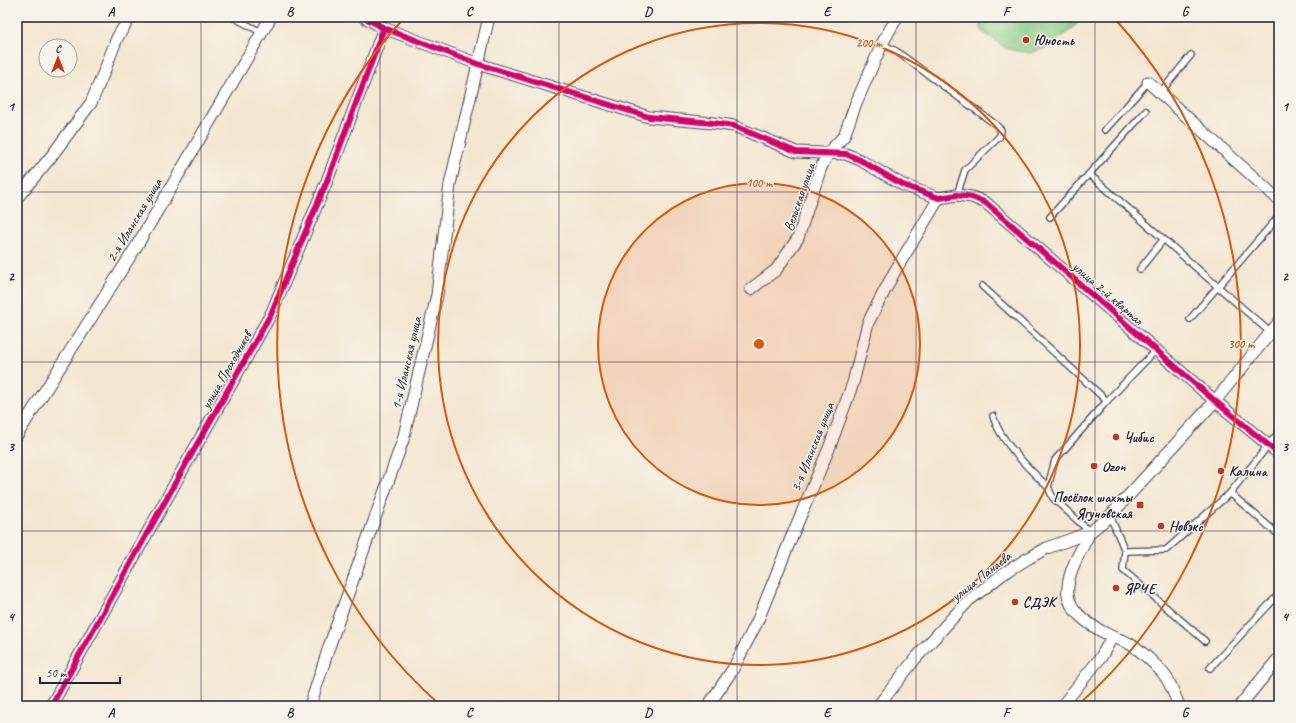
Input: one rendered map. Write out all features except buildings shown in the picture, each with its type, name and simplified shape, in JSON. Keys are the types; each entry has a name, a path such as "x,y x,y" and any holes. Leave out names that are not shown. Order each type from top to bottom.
{"street":[{"path":"17,198 50,158 91,103 117,38 130,17"},
{"name":"2-я Иланская улица","path":"17,435 136,247 271,17"},
{"path":"364,17 384,28 478,64 649,117 734,126 796,152 846,154 860,160 903,185 939,198 958,195"},
{"name":"1-я Иланская улица","path":"310,706 330,644 403,440 437,295 450,184 489,17"},
{"name":"Вельская улица","path":"751,289 776,270 798,238 820,170 828,153 844,136 856,103 882,44 897,17"},
{"name":"улица Проходчиков","path":"51,706 271,314 327,181 384,28"},
{"path":"1148,82 1279,200"},
{"name":"улица 2-й квартал","path":"958,195 972,197 986,203 1215,401 1279,454"},
{"name":"3-я Иланская улица","path":"708,706 733,669 757,622 830,446 853,383 868,324 895,271 939,198"},
{"path":"1179,706 1167,678 1161,671 1129,643 1112,637 1080,615 1069,601 1068,586 1072,570 1090,532 1110,516 1215,401 1279,322"},
{"name":"улица Панаева","path":"878,706 915,659 968,601 1003,574 1027,559 1047,548 1090,532"},
{"path":"1062,706 1101,657 1112,637"},
{"path":"1242,703 1279,658"}],"lane":[{"path":"233,17 261,32"},
{"path":"882,44 896,51 995,124 1000,130 1000,136 965,170 958,195"},
{"path":"1160,93 1191,55"},
{"path":"1105,130 1148,82"},
{"path":"1050,218 1146,111"},
{"path":"1089,174 1279,340"},
{"path":"1190,319 1279,216"},
{"path":"1140,269 1163,240"},
{"path":"982,286 1107,401"},
{"path":"1048,487 1055,460 1107,401 1156,350"},
{"path":"993,416 1002,436 1034,474 1048,487 1053,498 1090,532"},
{"path":"1125,551 1166,550 1230,493 1279,432"},
{"path":"1230,493 1279,534"},
{"path":"1110,516 1125,551 1123,570 1205,641"},
{"path":"1210,668 1279,594"}],"green space":[{"name":"Юность","path":"976,17 1082,17 1074,27 1047,48 1030,53 1007,49 983,32"}],"cycle path":[{"path":"364,17 384,28 478,64 649,117 734,126 796,152 846,154 860,160 903,185 939,198 957,195 972,197 986,203 1215,401 1279,454"},
{"path":"51,706 271,314 327,181 384,28"}],"place":[{"name":"Юность","path":"1026,40"},
{"name":"Чибис","path":"1116,437"},
{"name":"Ozon","path":"1094,466"},
{"name":"Калина","path":"1221,471"},
{"name":"Посёлок шахты Ягуновская","path":"1140,505"},
{"name":"Новэкс","path":"1161,526"},
{"name":"ЯРЧЕ","path":"1116,588"},
{"name":"СДЭК","path":"1015,602"}]}
